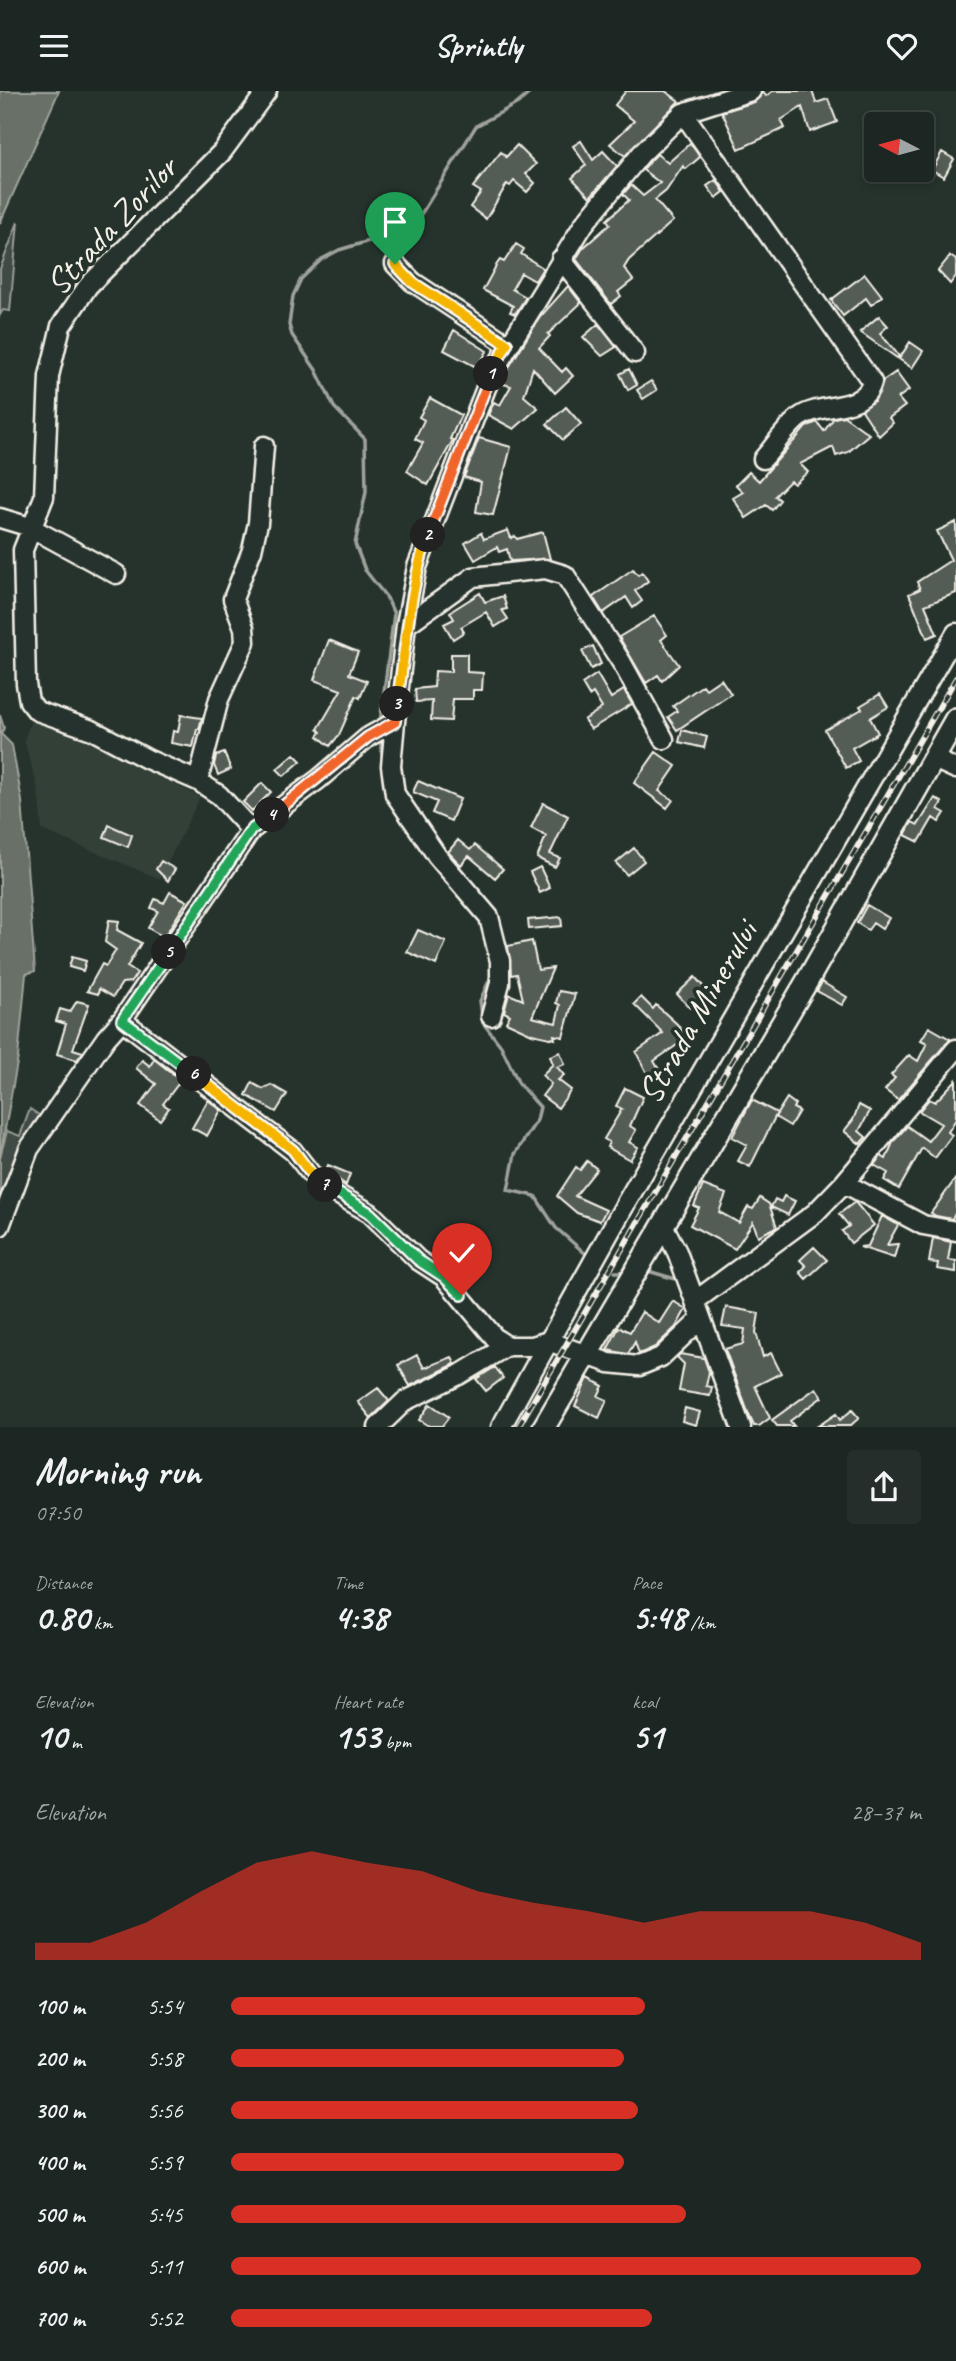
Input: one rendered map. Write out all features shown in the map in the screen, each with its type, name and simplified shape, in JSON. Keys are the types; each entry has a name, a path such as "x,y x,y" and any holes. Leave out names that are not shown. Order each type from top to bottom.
{"main road":[{"path":"544,1426 806,983 956,719"}],"street":[{"name":"Strada Zorilor","path":"251,830 219,795 198,781 147,759 92,730 37,711 29,701 23,550 44,496 50,376 56,342 68,312 118,253 222,152 267,91"},
{"path":"491,1016 500,983 500,961 489,917 437,856 395,793 385,728 418,566 430,527 482,395 507,344 561,259 614,185 683,113 702,98 751,91"},
{"path":"683,113 872,381 869,390 850,403 798,418 763,459"},
{"path":"561,259 635,353"},
{"path":"395,264 412,282 507,344"},
{"path":"198,781 219,699 245,642 244,628 233,599 252,550 258,523 264,446"},
{"path":"0,518 30,527 116,574"},
{"path":"406,625 472,577 545,569 565,575 622,663 664,739"},
{"name":"Strada Minerului","path":"501,1426 956,633"},
{"path":"0,1226 29,1149 106,1038 122,1020 251,830 385,728"},
{"path":"934,759 956,769"},
{"path":"122,1020 293,1150 311,1174 330,1189 370,1213 418,1260 444,1277 495,1338 507,1346"},
{"path":"695,1301 815,1213 844,1183 956,1049"},
{"path":"844,1183 923,1225 956,1231"},
{"path":"663,1225 677,1252 741,1426"},
{"path":"377,1426 405,1401 458,1375 507,1346 532,1346 548,1341 625,1366 651,1363 701,1319"}],"shaded area":[{"path":"0,91 59,91 0,223"},
{"path":"18,222 10,311 3,310 0,315 0,269"},
{"path":"34,713 200,797 160,879 42,830 38,789 24,740"},
{"path":"0,715 4,728 1,734 12,745 22,801 35,971 26,974 18,1057 0,1157"},
{"path":"30,1109 52,1124 33,1154 0,1240 0,1157 7,1131 20,1136"}],"building":[{"path":"626,91 665,91 679,101 625,156 610,144 634,121 615,105"},
{"path":"762,91 766,96 773,91 812,91 816,103 828,99 837,122 810,132 802,107 781,120 785,128 739,149 722,112 755,102"},
{"path":"581,141 593,160 603,151 617,166 590,197 572,178 586,165 573,146"},
{"path":"690,143 700,157 686,169 683,166 666,191 655,200 673,221 629,260 624,268 633,280 618,292 621,296 611,304 576,259 583,248 610,224 607,220 629,200 623,194 631,185 643,196 660,183 643,170 649,162 657,154 668,163"},
{"path":"517,145 536,164 526,174 535,183 527,192 514,181 510,186 507,184 486,219 470,207 481,192 473,187 501,152 506,157"},
{"path":"942,152 954,159 944,177 934,171"},
{"path":"716,180 724,192 716,198 707,186"},
{"path":"516,244 524,249 521,254 543,268 535,281 521,273 512,289 526,297 515,314 510,312 513,306 483,290 497,264 500,260 504,262"},
{"path":"950,256 956,260 956,276 950,284 938,271"},
{"path":"865,274 882,296 871,305 866,298 843,316 831,300"},
{"path":"568,286 581,303 548,334 550,336 539,348 562,372 566,368 573,376 555,393 533,368 524,396 538,408 514,429 488,415 494,402 500,405 511,386 500,383 501,380 540,317"},
{"path":"879,316 888,326 880,333 899,356 897,358 860,332"},
{"path":"598,324 616,347 602,356 583,337"},
{"path":"454,330 487,351 478,368 444,350"},
{"path":"910,342 923,351 912,368 899,359"},
{"path":"629,369 637,385 628,390 620,374"},
{"path":"896,372 909,390 898,398 905,406 889,418 893,423 879,436 862,410 875,400 883,381"},
{"path":"651,381 657,390 643,399 637,390"},
{"path":"430,398 461,415 450,439 453,440 428,485 407,471 423,443 415,439 424,420 419,417"},
{"path":"566,407 581,424 563,440 547,424"},
{"path":"844,416 869,434 848,452 836,456 833,447 800,464 808,472 794,484 790,481 775,496 780,500 772,510 766,505 746,518 733,498 743,492 736,485 749,472 759,481 806,427 817,422 824,431 834,418"},
{"path":"479,438 511,447 493,515 476,512 481,482 464,477"},
{"path":"956,522 956,593 925,605 937,634 927,638 909,594 920,589 917,582 951,560 937,531"},
{"path":"508,530 511,538 515,536 517,539 543,532 550,559 510,561 507,549 499,552 497,547 475,560 465,543 481,533 484,539"},
{"path":"633,569 638,575 642,572 648,581 635,591 642,601 633,608 626,597 603,613 593,597"},
{"path":"480,593 485,602 503,596 507,609 502,610 508,619 495,627 486,612 461,627 464,632 453,639 444,624 454,619 450,612"},
{"path":"654,616 667,635 661,640 679,665 662,681 658,675 646,683 619,637"},
{"path":"329,640 358,652 349,674 367,681 360,698 356,696 339,735 330,746 318,736 321,732 318,729 341,690 314,680"},
{"path":"593,646 601,664 591,669 582,651"},
{"path":"451,654 467,654 467,672 483,673 482,690 473,690 473,699 453,699 451,721 431,720 432,701 416,702 415,689 434,687 435,671 451,672"},
{"path":"597,674 611,698 624,690 632,704 591,729 584,720 602,708 593,693 589,696 582,684"},
{"path":"721,679 731,694 677,730 668,717 677,711 673,706 703,685 706,689"},
{"path":"880,694 888,707 870,718 878,733 852,748 859,761 846,768 825,730 862,709 860,706"},
{"path":"181,715 202,718 193,747 171,743 173,731 178,732"},
{"path":"682,730 707,737 704,748 679,742"},
{"path":"656,752 676,766 659,791 673,800 667,808 634,783"},
{"path":"224,753 231,769 218,775 214,765 216,756"},
{"path":"294,754 301,761 284,776 277,769"},
{"path":"418,781 460,799 451,821 432,813 437,802 413,792"},
{"path":"262,783 271,792 252,811 243,802"},
{"path":"935,798 942,802 938,809 945,813 939,822 933,818 919,842 905,835 912,822 918,825"},
{"path":"543,803 568,816 550,854 560,858 555,867 537,858 546,836 531,828"},
{"path":"109,825 132,835 128,847 104,837"},
{"path":"458,840 470,850 475,845 503,869 495,878 469,856 461,865 448,852"},
{"path":"634,848 644,861 627,875 616,863"},
{"path":"161,861 175,869 168,881 156,869"},
{"path":"540,867 550,888 540,893 530,872"},
{"path":"170,892 187,901 164,937 148,928 158,911 151,908 155,899 164,903"},
{"path":"867,905 889,918 882,929 873,923 868,930 857,923"},
{"path":"561,917 562,926 529,929 528,920"},
{"path":"109,920 119,921 117,930 141,943 127,967 137,973 131,982 122,983 113,997 99,989 98,994 87,991 102,964 106,966 116,950 105,942"},
{"path":"418,930 446,942 436,965 407,952"},
{"path":"532,941 538,970 553,968 532,1017 556,1023 560,1005 556,1003 559,991 575,994 563,1037 554,1035 555,1039 532,1034 506,1022 510,1015 504,1012 509,994 523,1000 517,974 511,975 508,946"},
{"path":"72,957 86,961 83,971 69,967"},
{"path":"695,977 708,992 690,1008 677,994"},
{"path":"822,982 847,997 842,1005 817,991"},
{"path":"641,997 653,1009 656,1005 677,1024 687,1038 654,1061 661,1073 650,1079 636,1052 663,1033 634,1004"},
{"path":"77,1001 89,1004 73,1049 83,1052 77,1060 57,1054 66,1024 56,1021 60,1009 70,1012"},
{"path":"929,1027 950,1039 898,1100 885,1090 895,1078 891,1075 909,1055 918,1061 927,1043 921,1040"},
{"path":"560,1052 565,1064 557,1067 564,1075 558,1080 571,1090 558,1108 542,1096 551,1084 542,1075 553,1064 550,1056"},
{"path":"154,1059 181,1080 163,1104 169,1108 160,1120 140,1105 156,1084 136,1068 142,1060 150,1066"},
{"path":"956,1080 956,1119 948,1132 952,1135 935,1158 922,1148 899,1189 884,1180 888,1173 874,1165 881,1156 886,1159 893,1142 907,1126 928,1141 941,1124 919,1111 929,1099 935,1102"},
{"path":"252,1083 263,1089 271,1085 287,1094 276,1112 246,1095"},
{"path":"625,1088 643,1097 630,1126 636,1130 629,1142 638,1147 630,1160 607,1147 609,1142 604,1139 622,1109 616,1106"},
{"path":"787,1098 795,1104 793,1108 799,1111 790,1126 775,1117"},
{"path":"208,1100 221,1110 207,1136 192,1128"},
{"path":"752,1100 777,1113 750,1167 738,1161 747,1145 732,1137"},
{"path":"859,1105 870,1111 859,1131 866,1137 860,1144 844,1131 853,1120"},
{"path":"587,1161 597,1169 575,1196 606,1210 600,1221 577,1213 557,1196 576,1167 580,1170"},
{"path":"328,1165 350,1174 346,1185 326,1171"},
{"path":"956,1178 956,1212 952,1219 931,1213"},
{"path":"703,1185 726,1194 719,1212 739,1223 748,1207 753,1209 760,1198 769,1204 777,1227 758,1236 753,1222 735,1249 690,1225 699,1208 694,1206"},
{"path":"784,1196 795,1201 788,1215 771,1207 775,1199 781,1202"},
{"path":"855,1202 874,1225 851,1243 842,1231 849,1226 839,1214"},
{"path":"882,1216 898,1225 887,1245 898,1244 894,1258 860,1247 868,1246"},
{"path":"933,1238 951,1242 948,1260 956,1261 956,1272 937,1269 938,1263 929,1262"},
{"path":"814,1247 827,1260 806,1279 800,1272 806,1266 800,1260"},
{"path":"673,1301 686,1309 676,1327 655,1347 639,1354 635,1342 628,1354 607,1350 619,1327 630,1332 642,1312 659,1323"},
{"path":"726,1307 759,1313 756,1332 763,1357 771,1353 781,1373 755,1386 770,1418 759,1426 754,1426 749,1415 725,1349 743,1344 745,1329 722,1326"},
{"path":"680,1354 704,1358 709,1372 706,1386 712,1387 710,1396 679,1391 684,1364 677,1357"},
{"path":"417,1355 424,1368 452,1357 455,1364 410,1386 398,1365"},
{"path":"495,1367 503,1378 486,1391 476,1379"},
{"path":"588,1378 603,1386 598,1396 607,1400 599,1418 575,1406"},
{"path":"378,1388 389,1401 371,1418 358,1402"},
{"path":"816,1388 822,1397 790,1421 794,1426 777,1426 772,1420"},
{"path":"430,1404 449,1417 442,1426 429,1426 419,1420"},
{"path":"685,1408 700,1412 696,1425 682,1421"},
{"path":"852,1410 859,1418 850,1426 818,1426 836,1414 840,1420"}],"waterway":[{"path":"380,723 394,614 387,598 365,570 355,544 366,492 365,439 334,407 316,370 292,335 289,325 293,296 301,279 322,259 339,250 399,232 418,219 476,126 518,103 532,91"},
{"path":"380,738 383,761"},
{"path":"493,972 480,1001 483,1023 501,1046 519,1084 540,1107 537,1120 515,1154 508,1190 535,1196 556,1228 587,1255"},
{"path":"648,1271 679,1280"},
{"path":"615,1272 624,1272"}],"railway":[{"path":"518,1427 956,678"}],"route":[{"path":"395,264 405,277 507,344 482,395 430,527 418,566 406,625 395,722 368,737 319,779 251,830 122,1020 293,1150 311,1174 370,1213 392,1237 418,1260 444,1277 462,1295"}]}
